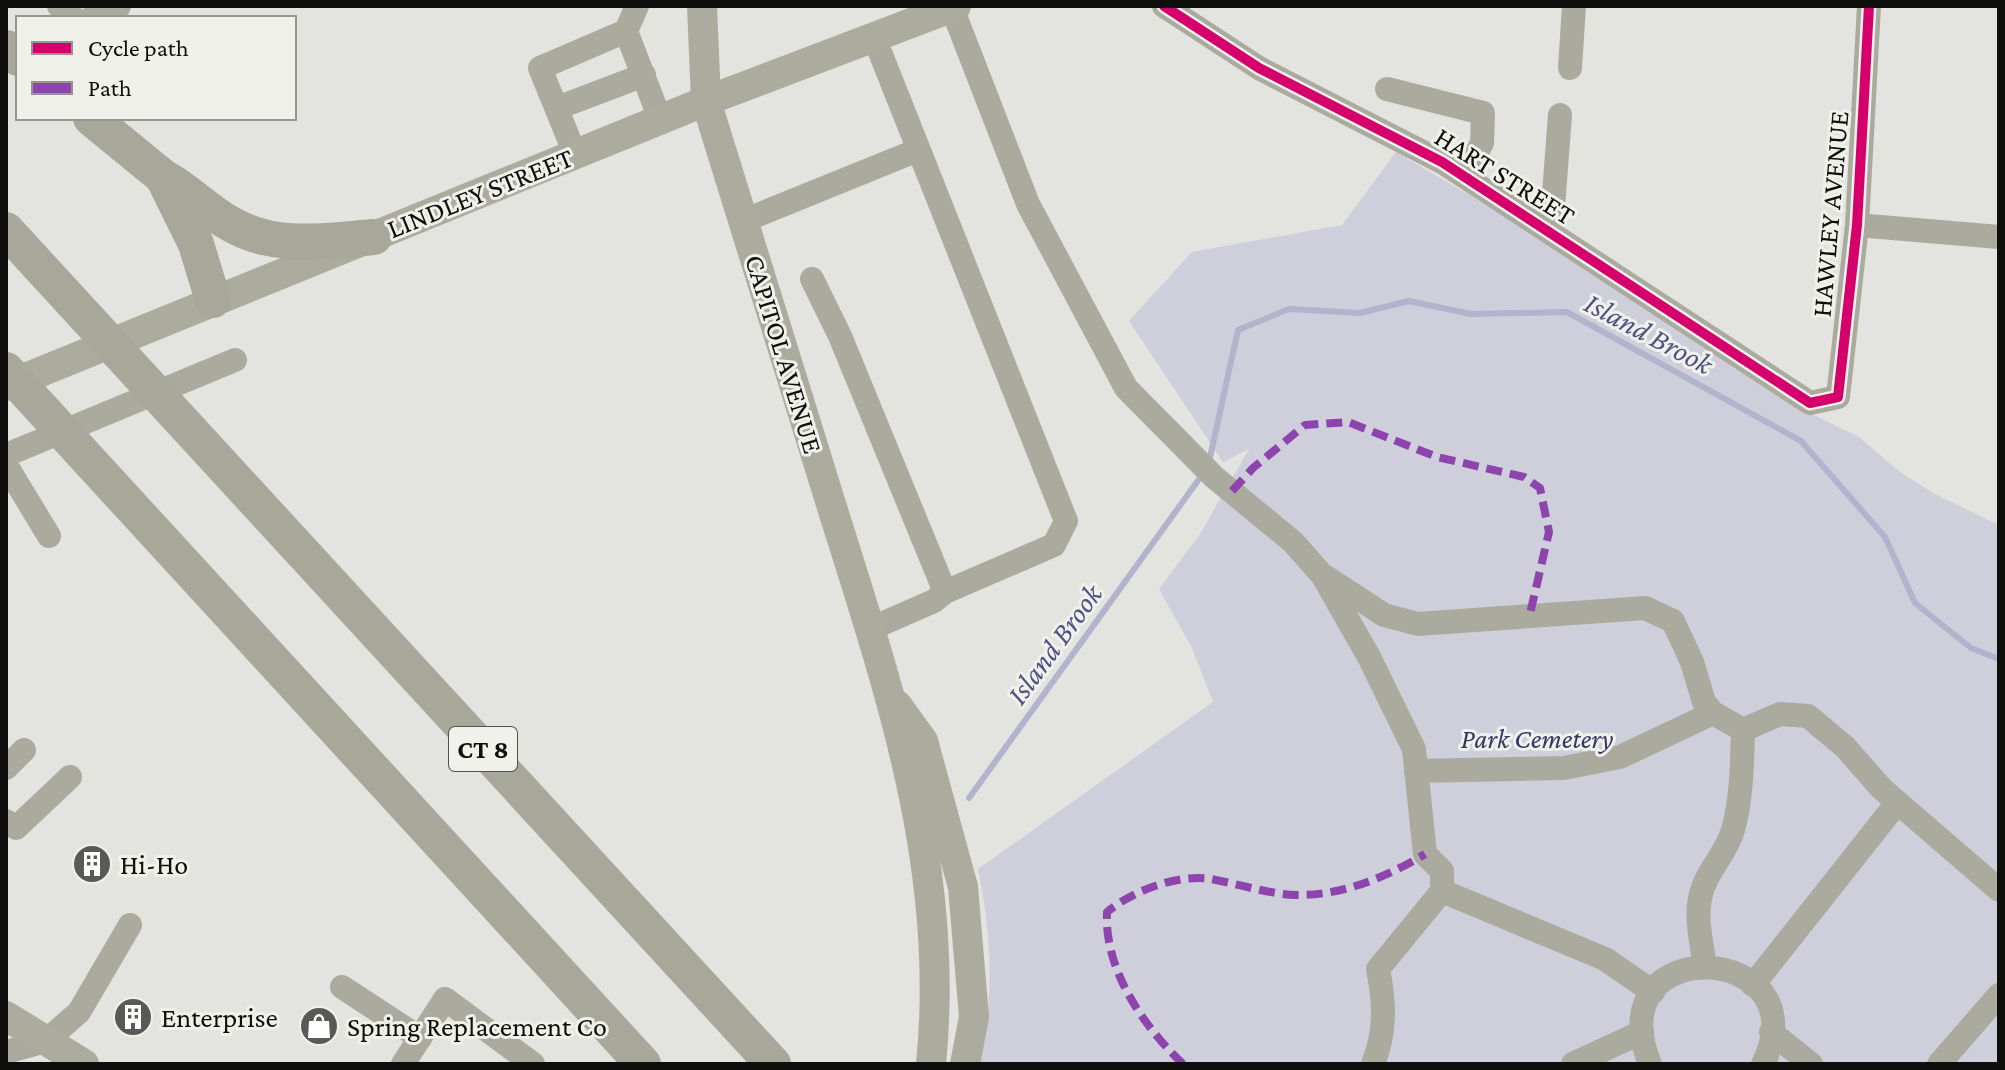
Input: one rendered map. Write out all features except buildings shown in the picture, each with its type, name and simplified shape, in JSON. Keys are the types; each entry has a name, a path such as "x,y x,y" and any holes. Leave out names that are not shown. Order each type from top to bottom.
{"highway":[{"path":"93,120 163,177 227,223 258,236 293,243 374,237"},
{"path":"163,177 196,244 213,300"},
{"name":"CT 8","path":"6,230 773,1064"},
{"path":"6,370 643,1064"}],"main road":[{"name":"CAPITOL AVENUE","path":"702,6 706,101 891,698 930,874 937,974 931,1064"},
{"name":"LINDLEY STREET","path":"6,386 660,119 954,7"},
{"name":"CAPITOL AVENUE","path":"891,698 923,741 963,887 974,1017 965,1064"},
{"path":"6,1016 84,1064"}],"street":[{"path":"96,16 119,6"},
{"path":"575,154 540,68 626,31 637,6"},
{"name":"HART STREET","path":"1164,6 1259,68 1464,176 1810,403"},
{"path":"1570,68 1574,6"},
{"name":"HAWLEY AVENUE","path":"1810,403 1838,397 1857,225 1869,6"},
{"path":"954,7 1028,204 1126,388 1214,477 1293,542 1323,576 1369,657 1414,749 1425,854 1442,871 1442,891 1378,969 1384,997 1384,1036 1373,1064"},
{"path":"626,31 660,119"},
{"path":"870,629 934,601 945,592 1054,545 1066,521 874,37"},
{"path":"557,108 644,75"},
{"path":"1387,89 1483,113 1482,143 1464,176"},
{"path":"1551,233 1560,115"},
{"path":"743,221 918,150"},
{"path":"1857,225 1999,237"},
{"path":"812,279 840,336 945,592"},
{"path":"6,455 235,360"},
{"path":"6,465 49,536"},
{"path":"1323,576 1384,615 1418,624 1645,608 1673,621 1692,662 1704,702 1713,713 1743,730"},
{"path":"1416,771 1564,768 1620,757 1713,713"},
{"path":"1743,730 1780,714 1808,716 1845,747 1897,803 1999,890"},
{"path":"1705,966 1698,914 1704,884 1720,861 1732,831 1741,788 1743,730"},
{"path":"6,768 24,750"},
{"path":"6,821 16,828 70,777"},
{"path":"1753,985 1897,803"},
{"path":"1442,891 1605,959 1653,992"},
{"path":"6,1052 46,1041 79,1012 130,925"},
{"path":"1650,1064 1642,1043 1642,1016 1653,992 1672,974 1705,966 1723,966 1745,976 1761,994 1771,1016 1771,1032 1763,1064"},
{"path":"342,987 420,1038"},
{"path":"1939,1064 1999,995"},
{"path":"403,1064 445,999 533,1064"},
{"path":"1573,1064 1642,1032"},
{"path":"1771,1032 1811,1064"}],"green space":[{"name":"Park Cemetery","path":"1396,152 1507,217 1791,404 1859,437 1900,472 1935,494 1999,525 1999,1064 980,1064 988,1015 990,966 978,869 1213,702 1192,648 1159,589 1200,534 1249,449 1223,462 1129,321 1192,252 1342,225"}],"waterway":[{"name":"Island Brook","path":"1209,462 1238,330 1289,309 1360,313 1409,301 1471,314 1567,312 1801,441 1885,537 1915,603 1971,648 1999,659"},
{"name":"Island Brook","path":"969,798 1202,475"}],"marked path":[{"path":"1232,491 1253,468 1305,425 1348,422 1437,457 1524,477 1540,488 1549,532 1529,618"},
{"path":"1183,1064 1154,1032 1129,995 1112,954 1107,912 1142,891 1184,879 1211,879 1296,895 1347,889 1425,854"}],"cycle path":[{"path":"1164,6 1259,68 1442,162 1810,403 1838,397 1857,225 1869,6"}],"place":[{"name":"Hi-Ho","path":"92,864"},
{"name":"Enterprise","path":"133,1017"},
{"name":"Spring Replacement Co","path":"319,1026"}]}
